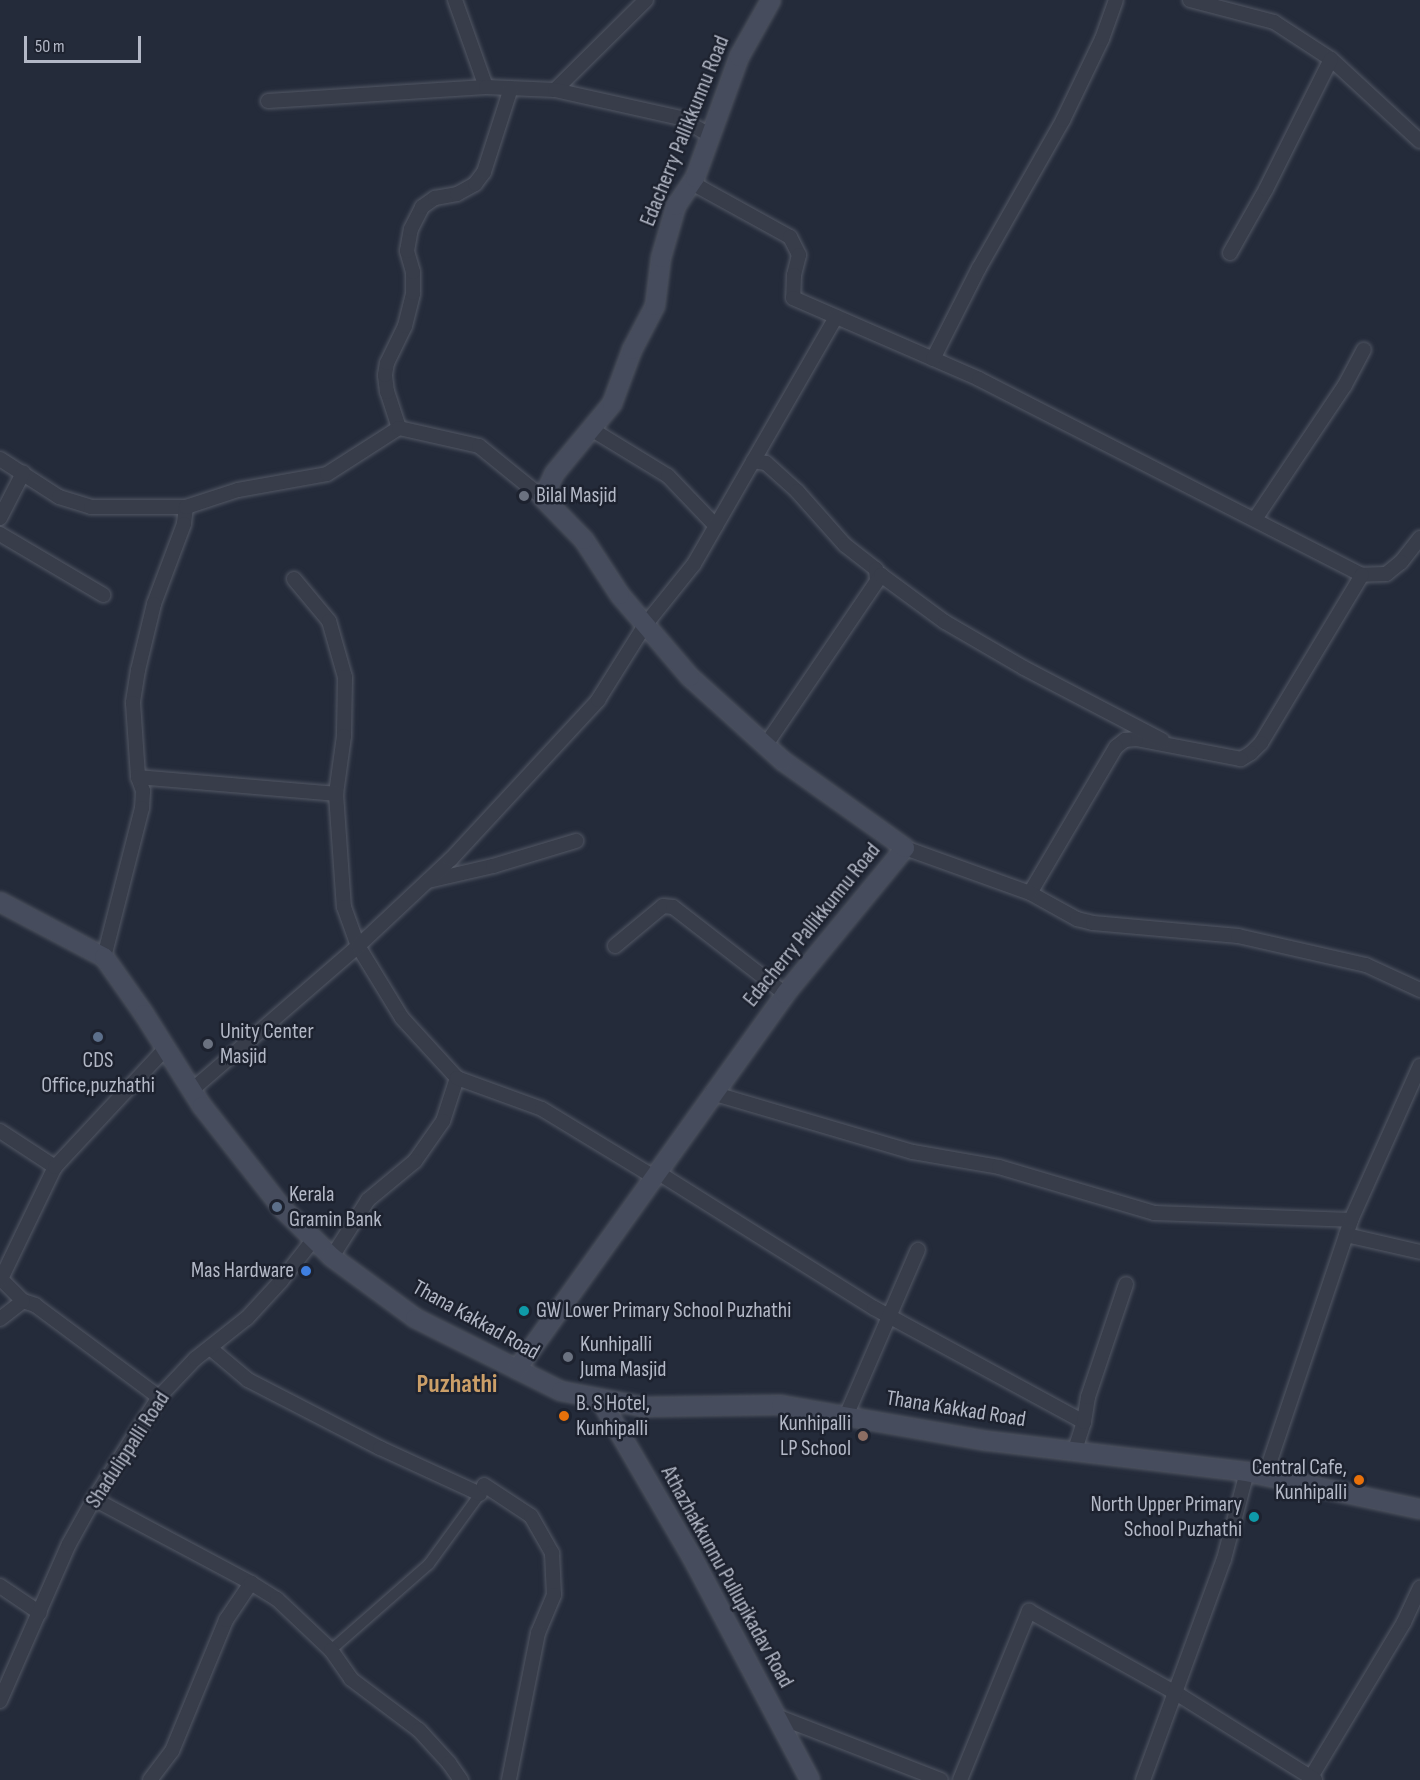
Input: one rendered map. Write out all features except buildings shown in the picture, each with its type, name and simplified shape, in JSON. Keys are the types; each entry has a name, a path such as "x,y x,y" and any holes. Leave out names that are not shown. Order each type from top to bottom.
{"main road":[{"name":"Edacherry Pallikkunnu Road","path":"517,1369 712,1093 785,994 905,848 765,746 690,677 620,595 584,540 543,498 554,474 612,404 632,350 655,306 661,258 676,206 692,183 739,57 771,0"},
{"name":"Thana Kakkad Road","path":"0,902 104,957 192,1090 282,1208 332,1257 415,1318 561,1391 644,1407 781,1405 988,1441 1075,1449 1246,1472 1420,1509"},
{"name":"Athazhakkunnu Pullupikadav Road","path":"600,1399 692,1557 810,1780"}],"street":[{"path":"455,0 486,87"},
{"path":"555,90 646,0"},
{"path":"933,359 979,268 1063,120 1102,39 1116,0"},
{"path":"1190,0 1274,22 1331,59 1420,141"},
{"path":"1230,253 1266,189 1331,59"},
{"path":"268,101 486,87 555,90 681,118 710,135"},
{"path":"399,428 387,392 386,375 387,363 405,326 413,293 413,272 407,251 411,230 422,207 435,198 457,194 475,184 483,172 511,88"},
{"path":"692,183 790,237 799,255 794,275 793,298 978,379 1362,574 1386,574 1401,562 1420,538"},
{"path":"192,1090 358,946 451,859 598,700 645,625 694,564 836,317"},
{"path":"1255,519 1346,385 1364,350"},
{"path":"0,459 59,497 91,507 186,507 238,490 327,474 399,428 479,446 543,498"},
{"path":"591,429 668,476 716,526"},
{"path":"753,461 766,463 797,492 845,545 876,569 877,580"},
{"path":"0,518 22,473"},
{"path":"104,957 142,808 143,791 138,777 133,703 138,670 154,604 184,524 186,507"},
{"path":"0,534 103,595"},
{"path":"1030,893 1116,747 1125,740 1136,739 1241,759 1251,753 1261,743 1362,574"},
{"path":"765,746 881,575 945,622 1174,746"},
{"path":"294,579 329,621 345,677 344,736 336,794 344,908 358,946 402,1018 457,1078 542,1109 889,1316 1083,1422"},
{"path":"138,777 336,794"},
{"path":"426,881 493,866 576,841"},
{"path":"905,848 1030,893 1077,919 1093,923 1238,936 1366,964 1420,990"},
{"path":"615,946 663,906 673,907 785,994"},
{"path":"159,1397 35,1305 23,1301 1,1278 56,1167 165,1049"},
{"path":"1265,1476 1351,1220 1420,1066"},
{"path":"332,1257 368,1200 415,1161 442,1121 457,1078"},
{"path":"712,1093 914,1152 999,1167 1154,1213 1351,1220"},
{"path":"0,1131 56,1167"},
{"path":"1346,1235 1420,1252"},
{"name":"Shadulippalli Road","path":"0,1701 69,1544 94,1499 159,1397 210,1348 247,1318 281,1281 313,1240"},
{"path":"846,1416 918,1250"},
{"path":"1075,1449 1088,1396 1125,1284"},
{"path":"0,1319 23,1301"},
{"path":"210,1348 248,1380 380,1448 482,1490 531,1516 552,1553 554,1595 538,1633 509,1780"},
{"path":"1143,1780 1224,1559 1246,1472"},
{"path":"331,1650 429,1564 482,1490"},
{"path":"94,1499 277,1599 331,1650 351,1679 419,1730 449,1763 460,1780"},
{"path":"159,1777 226,1620 251,1583"},
{"path":"0,1586 40,1613"},
{"path":"960,1780 1029,1611 1176,1693 1313,1779 1404,1622 1420,1588"},
{"path":"774,1715 941,1780"}],"place":[{"name":"Bilal Masjid","path":"524,496"},
{"name":"CDS Office,puzhathi","path":"98,1037"},
{"name":"Unity Center Masjid","path":"208,1044"},
{"name":"Kerala Gramin Bank","path":"277,1207"},
{"name":"Mas Hardware","path":"306,1271"},
{"name":"GW Lower Primary School Puzhathi","path":"524,1311"},
{"name":"Kunhipalli Juma Masjid","path":"568,1357"},
{"name":"B. S Hotel, Kunhipalli","path":"564,1416"},
{"name":"Kunhipalli LP School","path":"863,1436"},
{"name":"Central Cafe, Kunhipalli","path":"1359,1480"},
{"name":"North Upper Primary School Puzhathi","path":"1254,1517"}],"district":[{"name":"Puzhathi","path":"457,1385"}]}
